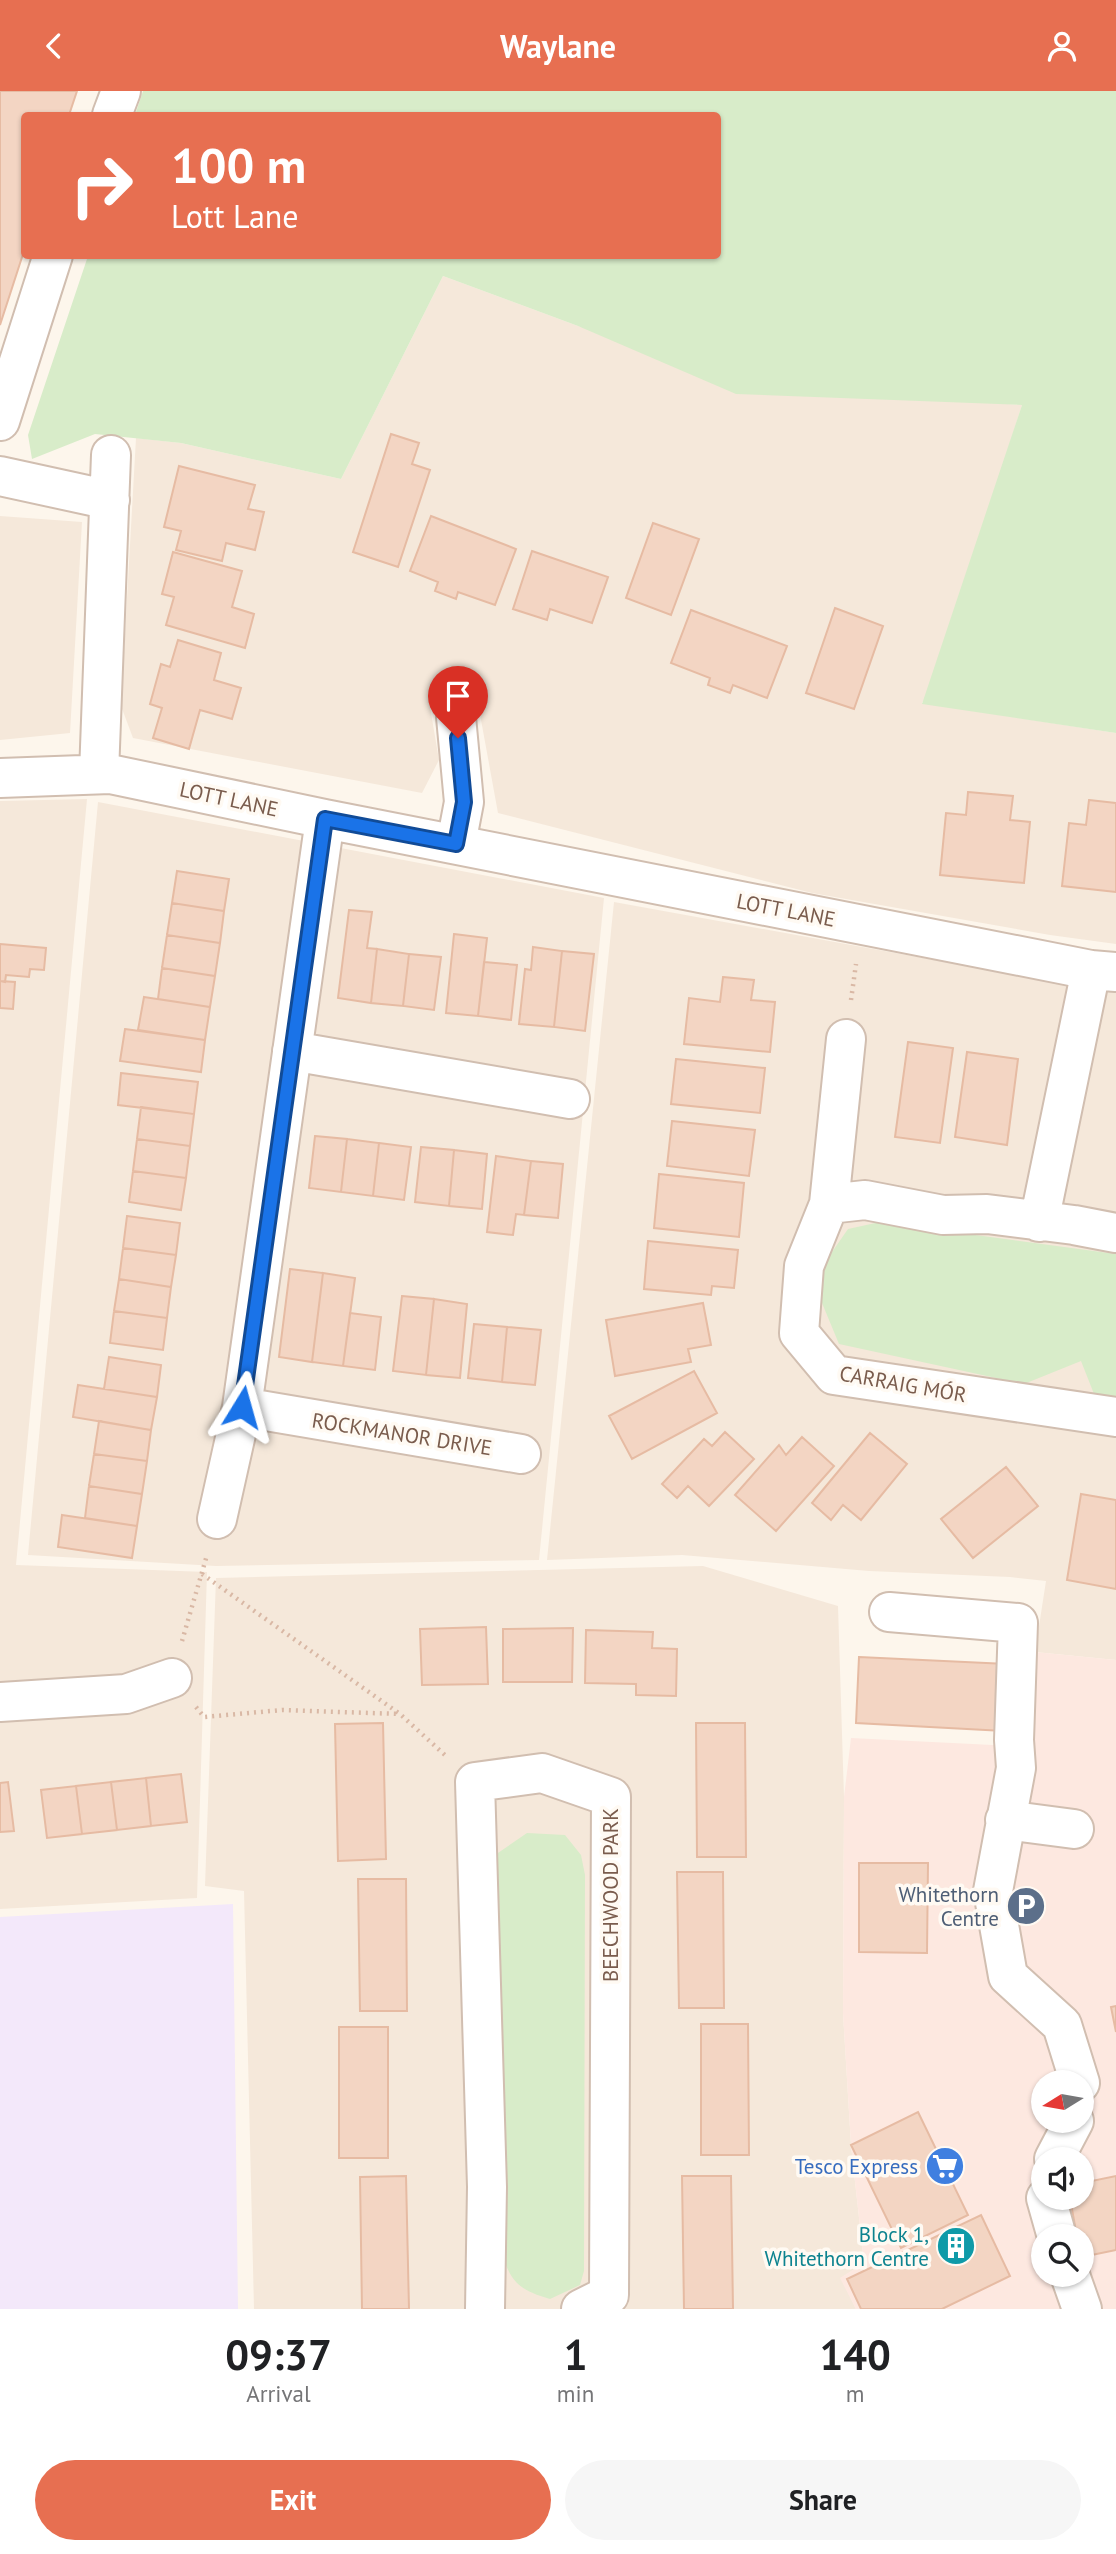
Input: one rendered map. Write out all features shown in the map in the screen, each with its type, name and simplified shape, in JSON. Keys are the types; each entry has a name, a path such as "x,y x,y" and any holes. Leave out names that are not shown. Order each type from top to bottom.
{"street":[{"path":"113,112 121,91"},
{"path":"0,421 52,259"},
{"path":"99,774 111,454"},
{"path":"0,476 110,501"},
{"path":"456,716 464,802 456,844"},
{"name":"LOTT LANE","path":"0,778 110,774 325,819 1103,971"},
{"path":"217,1519 242,1407 325,819"},
{"path":"1039,1222 1103,971"},
{"name":"CARRAIG MÓR","path":"846,1039 829,1204 804,1266 799,1333 834,1375 1116,1417"},
{"path":"292,1051 570,1099"},
{"path":"829,1204 865,1200 943,1215 987,1214 1116,1233"},
{"name":"ROCKMANOR DRIVE","path":"242,1407 521,1454"},
{"path":"889,1612 1018,1623 1014,1740 1016,1768 993,1891 1008,1976 1062,2025 1076,2070"},
{"path":"0,1702 126,1694 172,1678"},
{"name":"BEECHWOOD PARK","path":"475,1782 542,1773 611,1797 609,2295 581,2309"},
{"path":"475,1782 487,2187 485,2309"},
{"path":"1005,1820 1074,1829"},
{"path":"1074,2287 1082,2309"}],"path":[{"path":"846,1039 862,925"},
{"path":"217,1519 172,1678 204,1717 282,1710 400,1714"},
{"path":"202,1574 400,1714 475,1782"}],"shaded area":[{"path":"443,276 578,326 981,402 1022,405 934,682 922,703 1116,733 1116,944 812,893 498,813 477,698 430,707 439,760 422,793 133,738 121,706 136,438 181,443 341,479"},
{"path":"0,516 82,522 70,733 0,740"},
{"path":"87,799 16,1565 207,1572 197,1898 0,1909 0,801"},
{"path":"98,802 604,898 539,1560 216,1566 28,1555"},
{"path":"614,902 1116,993 1116,1660 1035,1652 1046,1581 869,1571 682,1555 547,1560"},
{"path":"703,1566 838,1606 844,1797 843,2013 851,2145 864,2263 841,2278 856,2309 254,2309 244,1891 205,1886 216,1578"},
{"name":"Whitethorn Centre","path":"1035,1652 1116,1660 1116,2309 856,2309 840,2278 864,2263 851,2145 843,2013 844,1797 851,1738 1032,1747"},
{"path":"233,1904 238,2309 0,2309 0,1917"}],"green space":[{"path":"143,91 1116,91 1116,733 922,704 1022,405 736,394 578,326 443,276 341,479 181,443 95,434 32,459 28,435 87,259 721,259 721,112 136,112"},
{"path":"880,1222 1116,1254 1116,1401 1096,1399 1081,1361 1024,1384 839,1344 822,1303 823,1265 848,1229"},
{"path":"527,1833 565,1835 581,1855 585,1875 584,2271 580,2285 550,2299 517,2283 508,2270 501,2250 495,1855"}],"building":[{"path":"0,91 77,91 70,112 21,112 21,259 0,325"},
{"path":"391,434 419,443 412,464 430,470 398,567 353,552"},
{"path":"179,466 255,485 248,509 264,512 255,550 226,543 222,561 176,550 181,531 164,527"},
{"path":"431,516 516,549 495,605 458,592 456,599 435,591 438,582 410,571"},
{"path":"653,523 699,539 671,615 626,598"},
{"path":"532,551 608,577 592,623 550,609 547,620 513,609"},
{"path":"173,552 242,571 232,607 254,614 245,648 166,625 174,597 162,594"},
{"path":"835,608 883,626 854,709 806,693"},
{"path":"691,610 787,646 767,698 733,685 730,693 708,685 710,678 671,663"},
{"path":"178,640 221,653 214,680 241,688 232,719 200,710 189,749 153,738 162,708 150,704 161,664 170,667"},
{"path":"968,792 1013,796 1010,820 1030,822 1024,883 940,875 946,813 966,815"},
{"path":"1089,800 1116,803 1116,892 1062,886 1069,823 1086,825"},
{"path":"177,871 229,879 224,911 172,903"},
{"path":"172,903 224,911 220,943 167,935"},
{"path":"349,910 372,912 367,948 377,949 371,1003 338,998"},
{"path":"454,934 487,938 478,1016 446,1013"},
{"path":"167,935 220,943 215,976 162,968"},
{"path":"0,944 46,948 44,970 30,969 29,977 6,975 5,982 0,981"},
{"path":"533,947 562,951 554,1027 519,1024 525,969 531,970"},
{"path":"377,949 409,954 403,1006 371,1003"},
{"path":"562,951 594,954 585,1031 554,1027"},
{"path":"409,954 441,957 434,1010 403,1006"},
{"path":"484,962 517,965 511,1020 478,1016"},
{"path":"162,968 215,976 210,1007 158,999"},
{"path":"723,977 754,980 751,1000 775,1002 770,1052 684,1044 689,998 720,1002"},
{"path":"0,981 15,982 13,1009 0,1008"},
{"path":"144,997 210,1007 205,1040 138,1030"},
{"path":"125,1029 205,1040 201,1072 120,1061"},
{"path":"908,1042 953,1048 940,1143 895,1137"},
{"path":"967,1052 1018,1059 1007,1145 955,1137"},
{"path":"676,1059 765,1068 760,1113 671,1104"},
{"path":"121,1073 198,1082 194,1114 118,1105"},
{"path":"141,1107 194,1114 190,1146 137,1139"},
{"path":"672,1121 755,1130 749,1176 667,1166"},
{"path":"315,1136 347,1139 341,1192 309,1188"},
{"path":"137,1139 190,1146 186,1178 133,1171"},
{"path":"347,1139 379,1143 373,1196 341,1192"},
{"path":"379,1143 411,1147 404,1200 373,1196"},
{"path":"421,1147 454,1150 449,1206 415,1202"},
{"path":"454,1150 487,1154 482,1209 449,1206"},
{"path":"496,1156 531,1161 524,1215 516,1214 513,1235 487,1232"},
{"path":"531,1161 563,1164 558,1218 524,1215"},
{"path":"133,1171 186,1178 181,1210 129,1202"},
{"path":"659,1174 744,1183 739,1237 654,1228"},
{"path":"127,1216 180,1223 176,1255 123,1248"},
{"path":"648,1241 738,1250 734,1288 712,1286 711,1295 644,1289"},
{"path":"123,1248 176,1255 171,1287 119,1279"},
{"path":"290,1269 323,1273 312,1362 279,1357"},
{"path":"323,1273 355,1278 343,1366 312,1362"},
{"path":"119,1279 171,1287 167,1318 114,1311"},
{"path":"402,1296 434,1299 426,1375 393,1371"},
{"path":"434,1299 467,1304 460,1378 426,1375"},
{"path":"703,1303 711,1345 688,1349 691,1362 615,1376 606,1320"},
{"path":"114,1311 167,1318 163,1350 110,1343"},
{"path":"350,1313 381,1317 375,1370 343,1366"},
{"path":"474,1324 507,1327 502,1382 468,1378"},
{"path":"507,1327 541,1330 535,1385 502,1382"},
{"path":"109,1357 161,1365 157,1397 104,1389"},
{"path":"694,1371 717,1413 632,1459 609,1416"},
{"path":"78,1385 157,1397 151,1430 73,1417"},
{"path":"99,1421 151,1430 147,1461 94,1454"},
{"path":"725,1432 754,1459 709,1506 688,1486 677,1498 662,1484 704,1439 712,1446"},
{"path":"870,1433 907,1464 861,1520 843,1505 831,1520 812,1503"},
{"path":"802,1437 834,1466 776,1531 735,1495 779,1445 786,1455"},
{"path":"94,1454 147,1461 142,1494 89,1486"},
{"path":"1006,1467 1038,1506 973,1558 941,1519"},
{"path":"89,1486 142,1494 137,1526 85,1518"},
{"path":"1081,1494 1116,1500 1116,1589 1067,1580"},
{"path":"62,1515 137,1526 132,1558 58,1547"},
{"path":"486,1627 488,1684 422,1685 420,1629"},
{"path":"573,1628 572,1682 503,1682 503,1629"},
{"path":"586,1630 653,1632 652,1648 677,1649 676,1696 636,1695 636,1684 585,1683"},
{"path":"859,1657 1026,1665 1022,1732 856,1723"},
{"path":"383,1723 386,1859 338,1861 335,1724"},
{"path":"696,1723 745,1723 746,1857 697,1857"},
{"path":"181,1774 187,1822 151,1826 146,1778"},
{"path":"146,1778 151,1826 117,1830 111,1782"},
{"path":"8,1782 14,1831 0,1832 0,1783"},
{"path":"111,1782 117,1830 82,1834 76,1786"},
{"path":"76,1786 82,1834 47,1838 41,1790"},
{"path":"859,1863 928,1863 927,1953 859,1952"},
{"path":"677,1872 723,1872 724,2008 679,2008"},
{"path":"358,1879 406,1879 407,2011 360,2011"},
{"path":"1116,2006 1116,2032 1111,2007"},
{"path":"701,2024 748,2024 749,2155 701,2155"},
{"path":"339,2027 388,2027 388,2158 339,2158"},
{"path":"918,2112 968,2215 901,2248 851,2145"},
{"path":"406,2176 409,2309 362,2309 360,2177"},
{"path":"682,2176 731,2176 733,2309 684,2309"},
{"path":"1116,2176 1116,2250 1094,2255 1094,2224 1075,2224 1072,2210 1094,2210 1094,2181"},
{"name":"Block 1, Whitethorn Centre","path":"981,2215 1010,2276 942,2309 861,2309 847,2279"}],"place":[{"name":"Whitethorn Centre","path":"1026,1906"},
{"name":"Tesco Express","path":"945,2166"},
{"name":"Block 1, Whitethorn Centre","path":"956,2246"}],"route":[{"path":"242,1407 325,819 456,844 464,802 458,738"}]}
